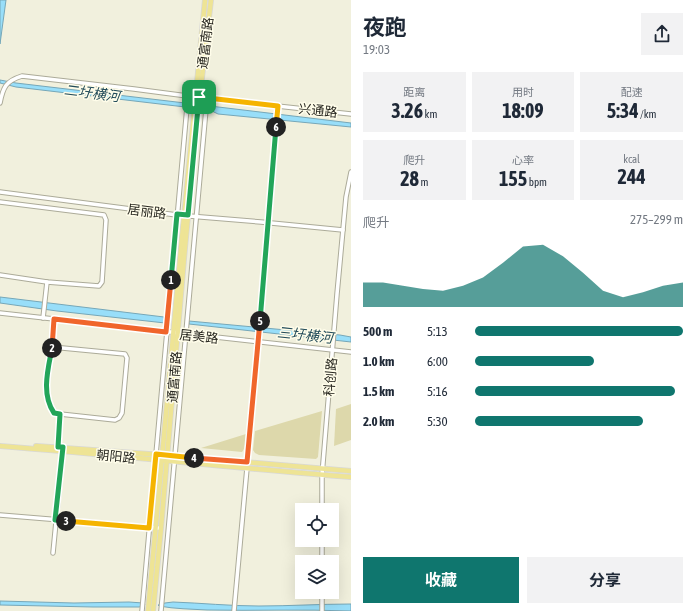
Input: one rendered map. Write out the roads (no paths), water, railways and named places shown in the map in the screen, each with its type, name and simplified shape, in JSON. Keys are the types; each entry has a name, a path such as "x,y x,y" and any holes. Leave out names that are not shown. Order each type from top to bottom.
{"main road":[{"name":"通富南路","path":"153,611 205,0"},
{"name":"通富南路","path":"197,97 211,0"},
{"name":"朝阳路","path":"0,443 351,477"},
{"name":"朝阳路","path":"0,446 60,449"},
{"name":"朝阳路","path":"175,459 247,462 351,471"},
{"name":"通富南路","path":"148,611 159,528"}],"street":[{"name":"兴通路","path":"0,103 1,94 4,87 10,81 22,76 351,114"},
{"path":"142,609 188,96"},
{"path":"161,609 207,98"},
{"path":"247,462 278,106"},
{"name":"科创路","path":"322,503 322,475 333,340 346,197 351,172"},
{"name":"居丽路","path":"0,192 186,215 343,230"},
{"path":"0,202 104,215 106,220 102,282 99,286 47,282 0,275"},
{"path":"43,318 47,282"},
{"name":"居美路","path":"0,313 351,352"},
{"path":"52,347 125,354 128,358 122,413 119,418 115,420 60,414 52,411 46,392 54,319"},
{"path":"53,553 60,449 60,414"},
{"path":"234,611 247,468"},
{"path":"0,515 159,528"},
{"path":"322,599 322,611"}],"water":[{"path":"0,0 6,0 0,44"},
{"name":"二圩横河","path":"0,80 185,103 185,107 16,87 0,83"},
{"path":"210,106 351,123 351,127 218,114 208,109"},
{"path":"0,297 164,317 165,323 0,303"},
{"name":"三圩横河","path":"189,321 340,335 351,337 351,342 189,324"},
{"path":"0,601 74,603 129,602 145,604 144,606 139,607 93,607 0,605"},
{"path":"173,602 237,606 351,604 351,611 207,610 171,608 158,605"}]}
